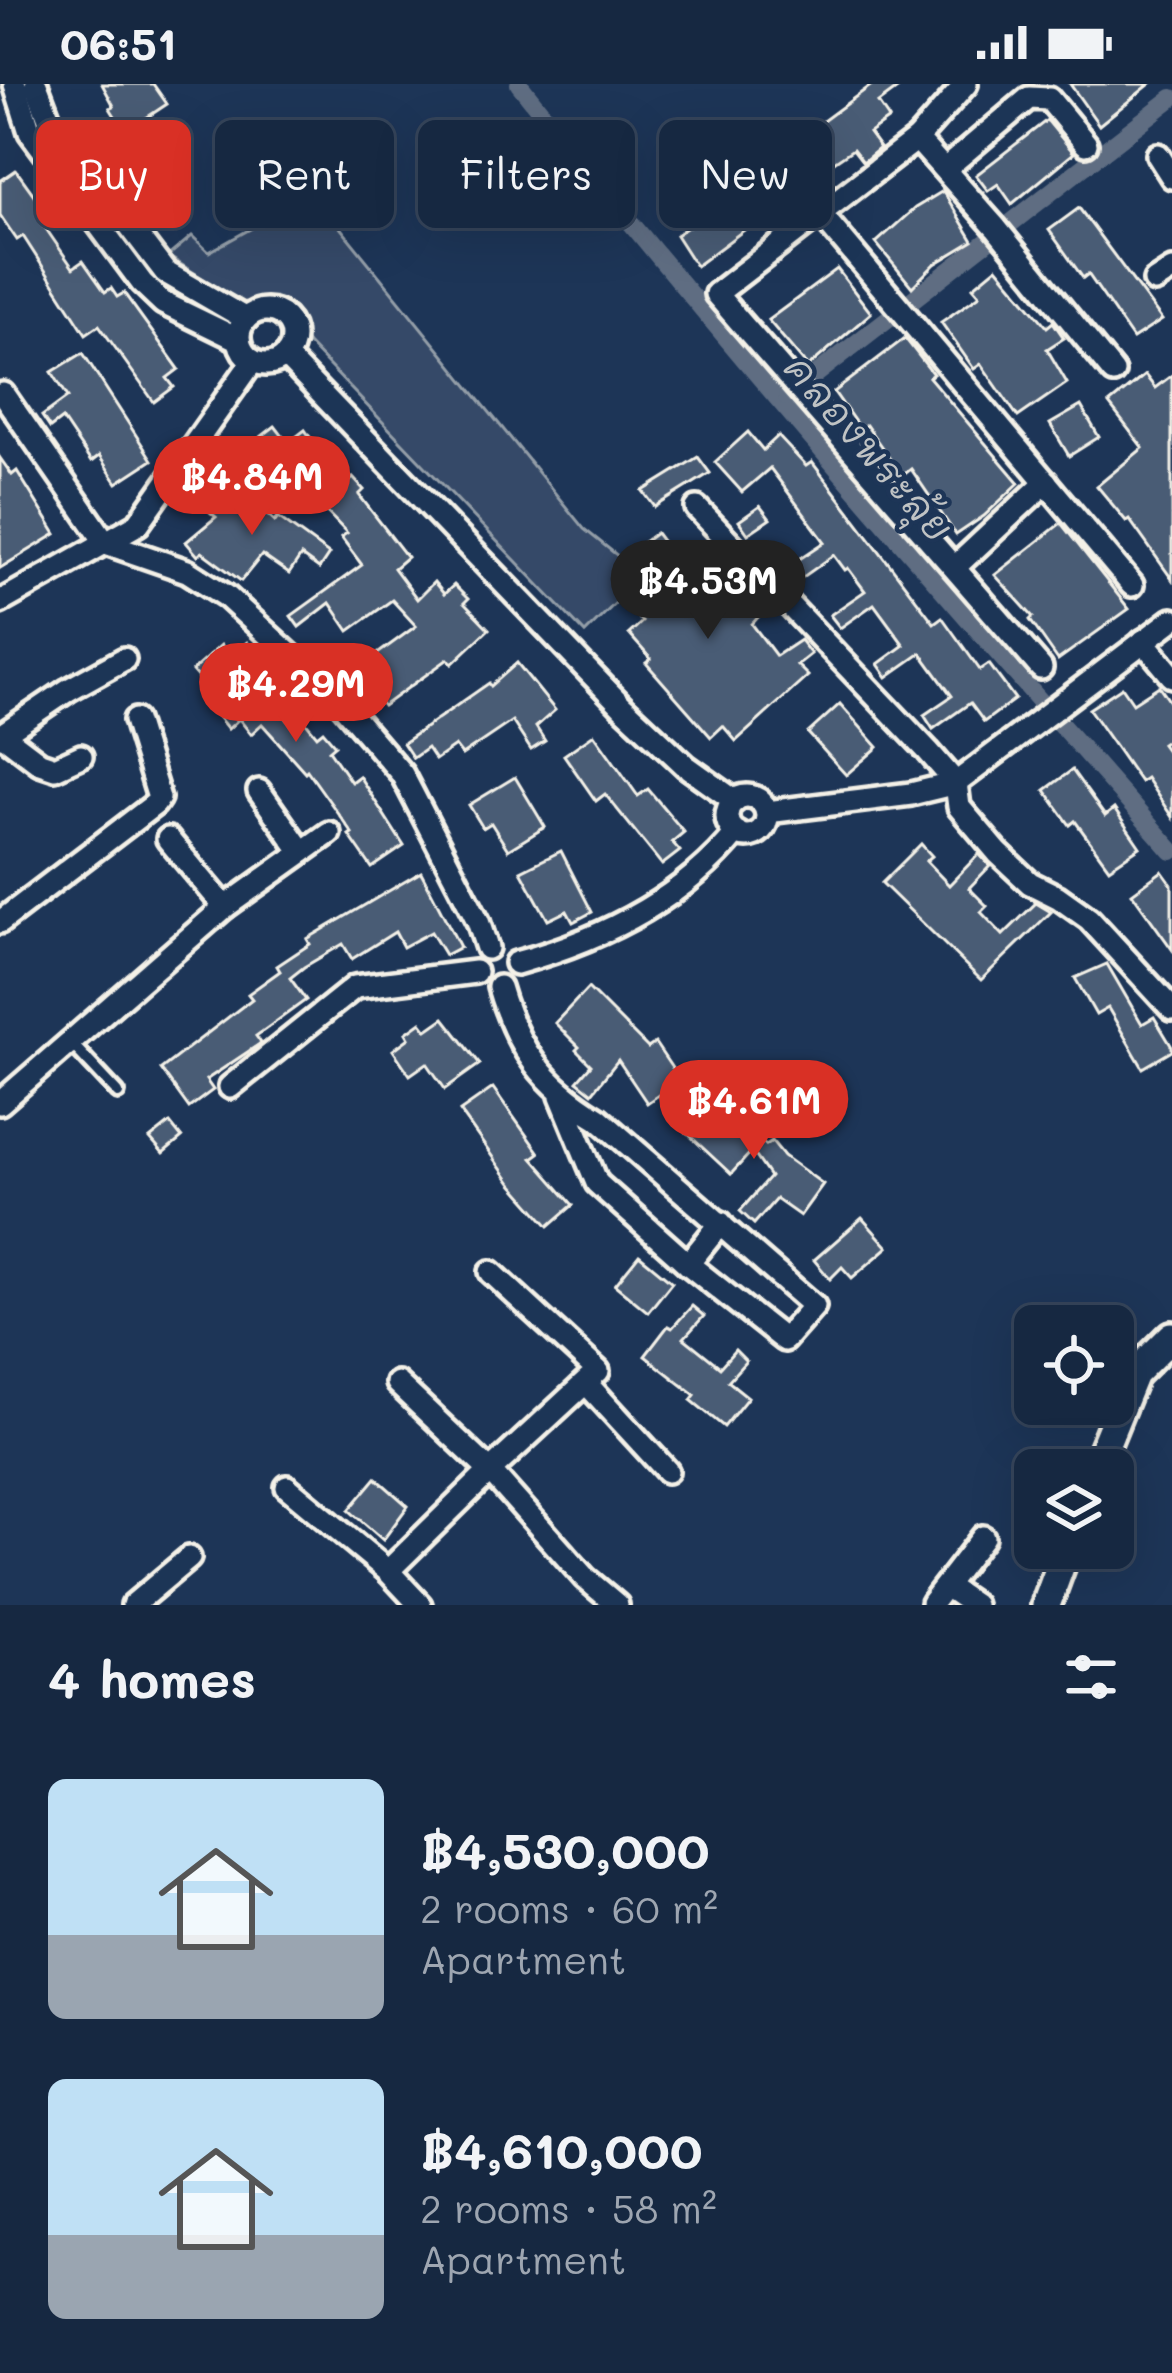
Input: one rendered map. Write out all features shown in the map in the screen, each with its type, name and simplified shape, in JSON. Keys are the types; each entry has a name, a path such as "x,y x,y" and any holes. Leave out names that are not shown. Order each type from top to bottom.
{"street":[{"path":"832,202 916,139 966,84"},
{"path":"21,93 30,132 142,283 163,303 242,330"},
{"path":"945,169 1029,98 1049,99 1086,143"},
{"path":"916,139 1113,372"},
{"path":"1158,155 1172,177"},
{"path":"798,228 716,294 1041,668"},
{"path":"832,228 1132,585"},
{"path":"264,310 283,316 292,334 285,356 268,364 254,361 243,352 242,330 264,310"},
{"path":"285,356 361,446 686,766 735,801 754,798 767,812"},
{"path":"0,602 138,524 254,361"},
{"path":"3,394 106,543 188,571 226,596 335,696 402,774 468,900 487,948"},
{"path":"955,567 1046,482"},
{"path":"697,508 956,783 958,807 998,853 1030,883 1089,919 1172,1010"},
{"path":"767,812 911,794 956,783 1172,620"},
{"path":"1143,641 1172,676"},
{"path":"81,756 55,768 40,764 1,735 124,659"},
{"path":"0,922 155,804 159,798 135,720"},
{"path":"259,791 302,852"},
{"path":"735,801 728,818 736,832"},
{"path":"736,832 757,834 767,812"},
{"path":"515,963 606,934 709,867 736,832"},
{"path":"0,1103 225,907 329,833"},
{"path":"168,839 225,907"},
{"path":"487,948 505,949 515,963 510,982 499,987 485,985 475,972 478,956 487,948"},
{"path":"230,1087 355,987 475,972"},
{"path":"499,987 520,1042 561,1096 597,1183 784,1340 814,1306 598,1118 561,1096"},
{"path":"688,1264 721,1223"},
{"path":"388,1571 598,1371 491,1272"},
{"path":"1104,1449 1134,1374 1172,1336"},
{"path":"397,1383 490,1471 585,1578 617,1605"},
{"path":"587,1384 667,1471"},
{"path":"287,1487 388,1571 421,1605"},
{"path":"974,1605 939,1595 983,1537"},
{"path":"133,1605 189,1558"},
{"path":"1046,1605 1059,1569"}],"lane":[{"path":"70,1042 118,1094"}],"shaded area":[{"path":"111,228 122,228 141,254 235,319 231,329 167,295 143,273"},
{"path":"252,228 341,228 584,529 643,576 585,633 308,344 281,308 268,299 246,306 168,256 192,236 209,252"}],"building":[{"path":"102,84 153,84 167,104 143,120 118,120 110,108 114,106"},
{"path":"873,84 904,84 878,103 889,119 869,133 880,148 863,162 853,149 832,163 832,120 824,120"},
{"path":"1070,84 1150,84 1099,125"},
{"path":"1047,120 1074,153 1012,204 998,184 988,191 976,175"},
{"path":"16,170 36,198 36,228 45,228 73,268 83,261 105,292 111,288 117,297 124,293 179,369 167,378 174,387 154,402 99,325 86,334 23,236 17,240 0,215 0,181"},
{"path":"943,191 973,241 935,264 912,287 876,243 915,208"},
{"path":"1079,208 1162,320 1133,339 1088,274 1083,278 1049,230"},
{"path":"686,228 747,228 696,266 676,235"},
{"path":"997,267 1047,327 1053,322 1064,338 1047,349 1067,383 1018,417 981,364 974,369 941,322 980,295 973,287"},
{"path":"837,269 871,313 808,367 768,320"},
{"path":"905,338 933,374 929,377 1019,483 956,535 911,469 902,476 866,425 860,429 834,392"},
{"path":"83,353 152,460 117,483 99,456 91,462 62,419 50,428 42,416 68,397 52,372"},
{"path":"1145,375 1155,388 1172,375 1172,579 1129,519 1097,486 1143,448 1109,404"},
{"path":"1081,406 1099,437 1069,456 1050,424"},
{"path":"275,426 288,443 305,430 314,443 303,451 337,494 353,478 364,490 359,495 407,557 394,568 417,599 434,582 444,594 454,585 489,629 452,664 448,659 383,706 376,697 363,706 343,679 416,626 392,600 349,631 330,603 299,627 291,616 362,565 341,537 347,533 319,504 308,513 253,443"},
{"path":"748,432 763,450 778,436 806,466 812,462 934,623 942,617 980,670 989,664 1015,699 984,722 970,703 933,729 924,715 952,696 921,653 887,677 878,664 904,645 874,604 840,628 830,615 865,591 848,568 834,555 796,582 786,568 825,542 770,468 742,492 715,462"},
{"path":"698,457 710,473 655,507 643,491"},
{"path":"0,458 12,475 17,471 56,534 0,568"},
{"path":"234,484 275,521 278,517 329,554 319,569 301,556 289,574 262,555 241,581 202,552 198,556 186,542 216,517 210,512"},
{"path":"760,506 770,519 748,534 739,521"},
{"path":"1061,523 1129,609 1058,660 1030,620 1033,617 995,575"},
{"path":"656,533 668,549 675,544 690,564 713,547 724,558 708,571 738,611 755,592 769,605 752,624 776,656 800,640 811,654 797,665 808,676 736,741 723,726 711,737 646,663 651,659 629,634 642,622 625,603 650,580 629,553"},
{"path":"247,642 277,676 262,690 295,728 304,720 317,736 323,731 335,745 329,750 351,782 359,776 404,846 372,868 307,770 262,724 251,734 239,719 228,729 215,713 223,707 192,671 221,645 231,656"},
{"path":"517,663 555,710 536,727 545,741 531,750 512,721 462,755 455,746 435,760 427,748 413,758 403,743 489,683 491,686"},
{"path":"1159,686 1172,705 1172,737 1162,744 1172,758 1172,817 1146,778 1140,782 1089,709 1122,687 1133,703"},
{"path":"840,704 878,747 846,775 808,733"},
{"path":"594,734 638,796 648,789 684,832 672,842 680,851 662,865 605,794 596,801 564,755"},
{"path":"1072,770 1105,816 1114,809 1140,847 1109,868 1045,790"},
{"path":"515,777 545,827 508,850 491,823 483,828 469,805"},
{"path":"921,844 932,856 926,861 949,885 979,854 990,866 969,888 987,906 981,912 1003,935 1036,903 1051,912 981,980 882,883"},
{"path":"561,851 592,912 573,922 567,911 548,920 521,871"},
{"path":"1162,871 1172,885 1172,949 1132,893"},
{"path":"421,872 460,947 445,955 431,932 403,947 395,932 352,959 343,944 304,967 290,978 306,1000 256,1036 261,1043 206,1080 213,1090 189,1108 161,1069 252,999 248,994 310,944 307,939"},
{"path":"1107,964 1142,1024 1154,1017 1172,1047 1143,1068 1108,1008 1096,1015 1075,978"},
{"path":"588,988 648,1048 655,1043 680,1080 647,1103 618,1060 592,1093 577,1081 591,1065 555,1023"},
{"path":"444,1018 480,1064 445,1089 427,1063 410,1075 393,1050 421,1022 427,1030"},
{"path":"493,1088 539,1153 532,1158 573,1205 549,1226 511,1183 460,1111"},
{"path":"717,1100 766,1145 772,1141 784,1156 823,1184 800,1216 776,1199 754,1224 740,1211 770,1177 752,1151 731,1174 687,1133"},
{"path":"170,1123 182,1138 163,1154 150,1139"},
{"path":"862,1218 888,1247 852,1278 842,1267 830,1279 814,1260"},
{"path":"639,1255 672,1282 648,1312 615,1285"},
{"path":"692,1306 704,1316 684,1338 720,1367 735,1350 746,1361 728,1381 748,1397 724,1427 691,1400 695,1395 645,1356 668,1326 672,1328"},
{"path":"376,1478 408,1506 383,1540 349,1510"}],"waterway":[{"name":"คลองพระลุ้ย","path":"519,84 758,376 1172,851"},
{"path":"787,397 1172,98"}]}
